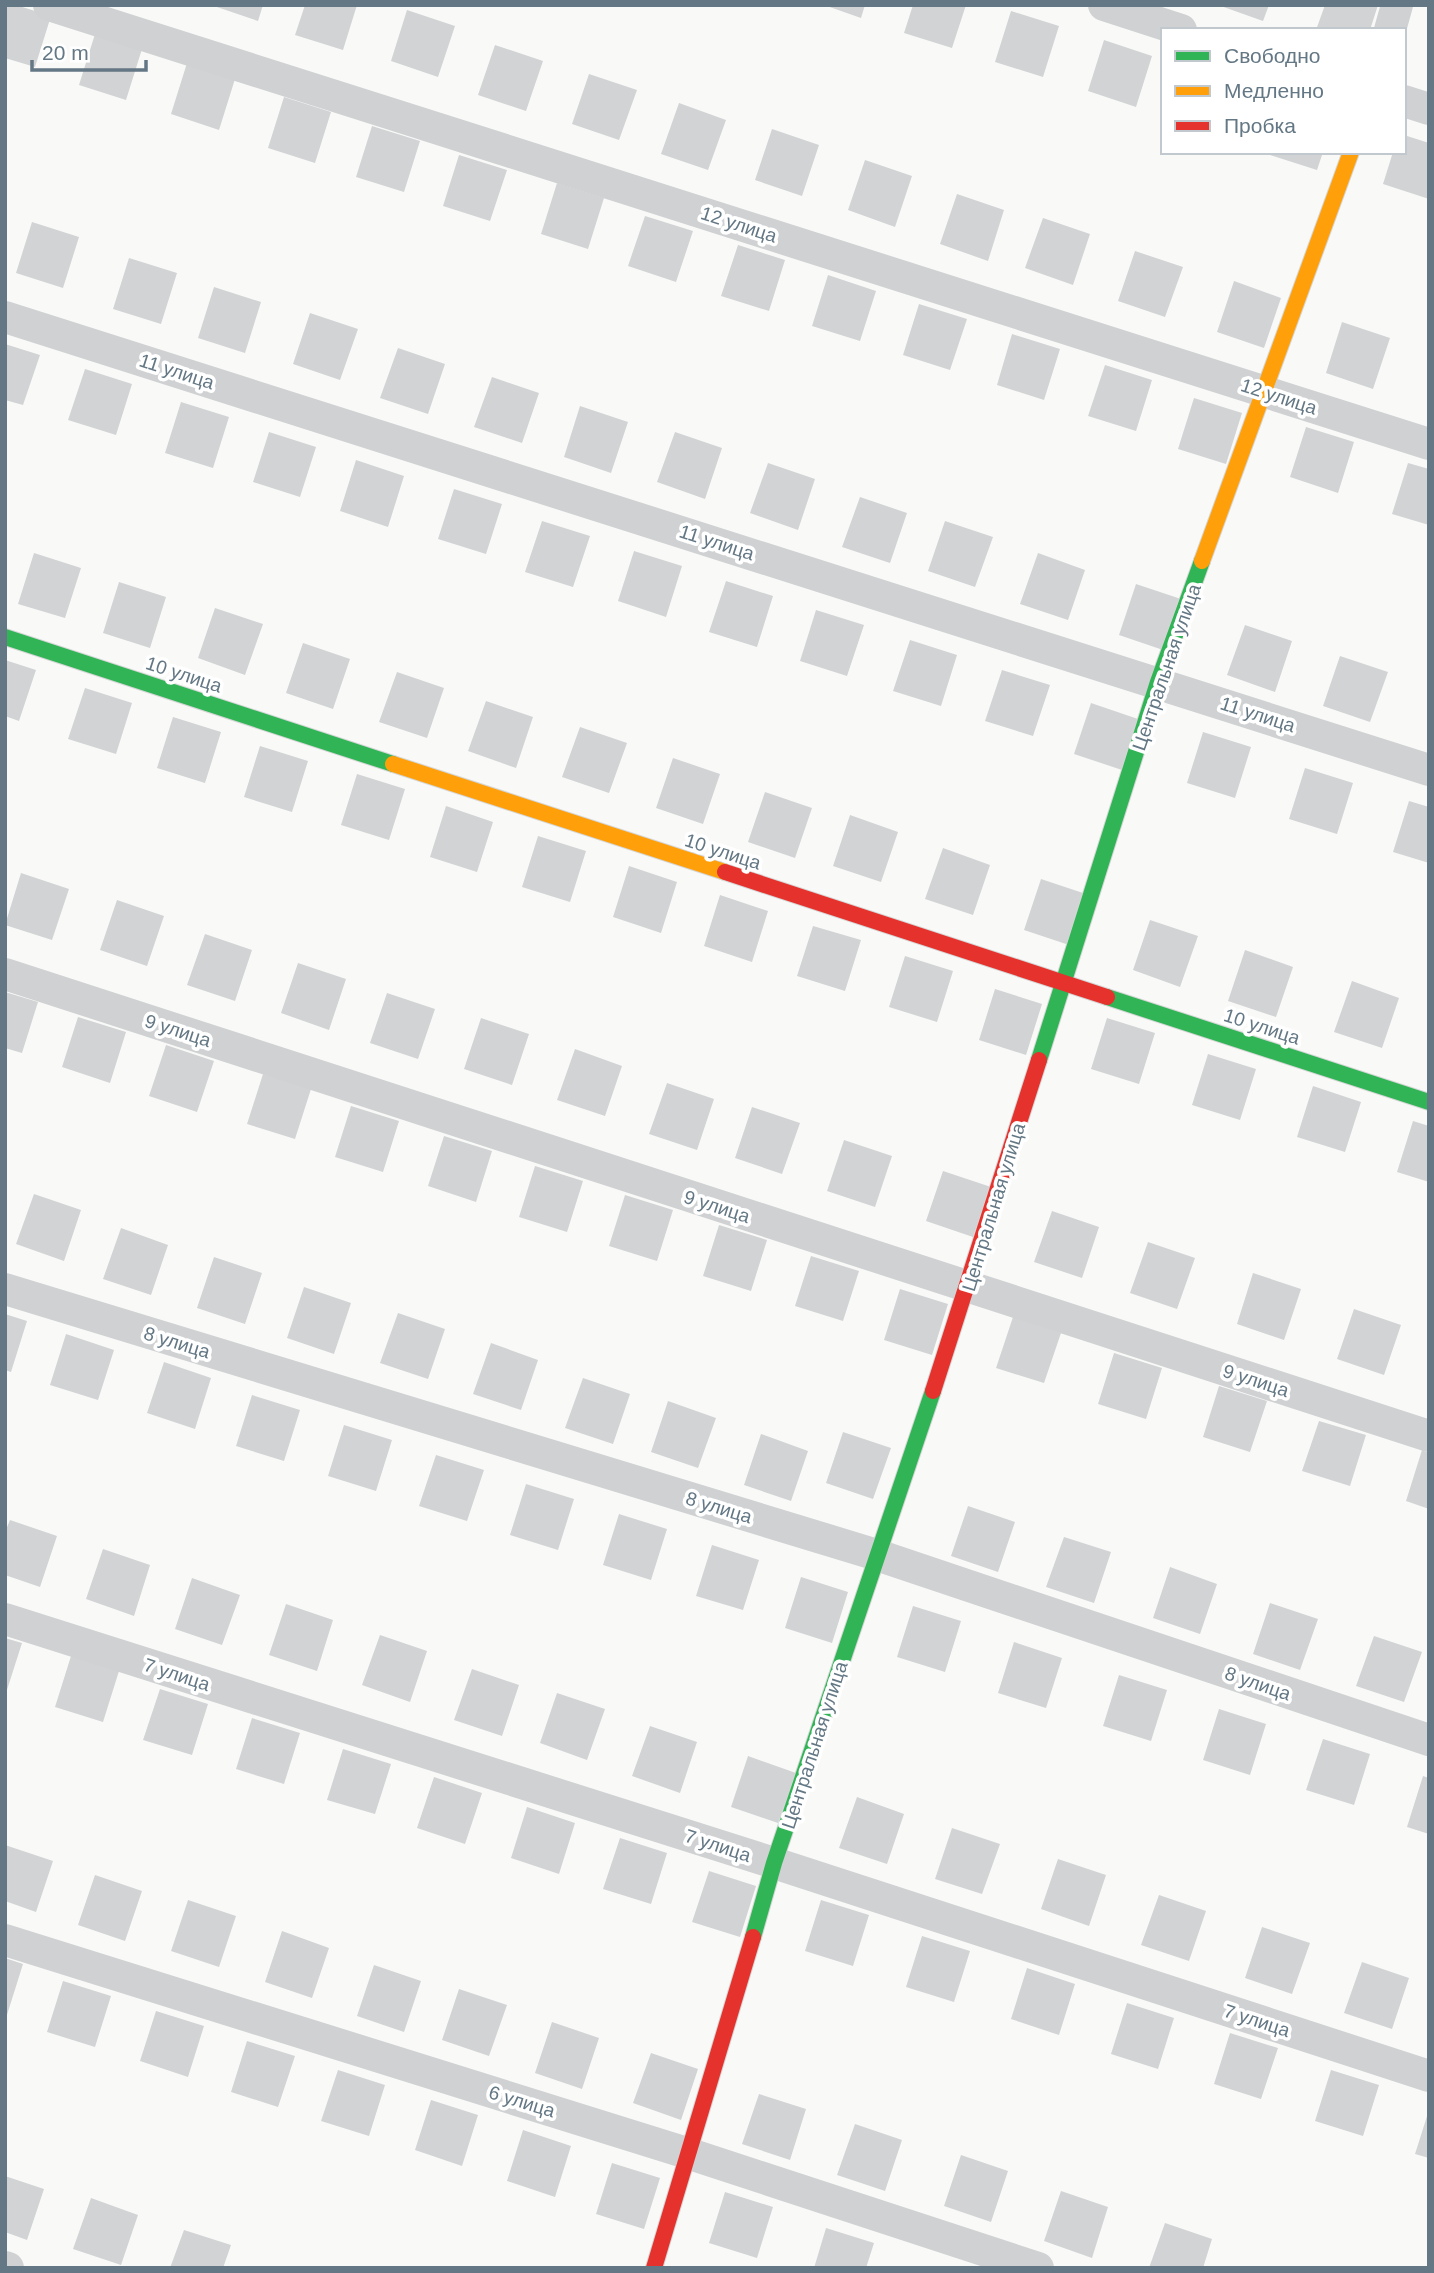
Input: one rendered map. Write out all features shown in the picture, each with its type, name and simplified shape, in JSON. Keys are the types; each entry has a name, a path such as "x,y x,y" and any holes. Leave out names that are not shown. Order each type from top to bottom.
{"street":[{"name":"12 улица","path":"49,5 1429,444"},
{"path":"1104,5 1175,28"},
{"path":"1391,28 1397,5"},
{"path":"1406,102 1429,109"},
{"name":"Центральная улица","path":"654,2268 690,2154 774,1863 967,1288 1158,682 1350,154"},
{"name":"11 улица","path":"5,317 1429,770"},
{"name":"10 улица","path":"5,637 1429,1102"},
{"name":"9 улица","path":"5,974 1429,1436"},
{"name":"8 улица","path":"5,1289 877,1555 1429,1740"},
{"name":"7 улица","path":"5,1619 774,1863 1429,2076"},
{"name":"6 улица","path":"5,1940 690,2154 1038,2268"}],"building":[{"path":"5,5 16,5 51,16 35,67 5,58"},
{"path":"211,5 263,5 258,21"},
{"path":"305,5 357,5 343,50 295,35"},
{"path":"824,5 865,5 861,18"},
{"path":"913,5 966,5 952,48 904,33"},
{"path":"1218,5 1269,5 1263,21"},
{"path":"1325,5 1378,5 1371,28 1317,28"},
{"path":"407,10 455,26 438,77 391,61"},
{"path":"1011,11 1059,26 1043,77 995,62"},
{"path":"95,34 142,49 126,100 79,85"},
{"path":"1104,40 1152,56 1136,107 1088,91"},
{"path":"495,45 543,61 526,111 478,95"},
{"path":"187,63 235,79 219,130 171,114"},
{"path":"589,74 637,90 619,140 572,124"},
{"path":"284,97 331,112 315,163 268,148"},
{"path":"679,103 726,120 708,170 661,154"},
{"path":"372,126 420,141 404,192 356,177"},
{"path":"772,129 819,145 802,196 755,180"},
{"path":"1406,136 1429,143 1429,199 1383,184 1392,154 1406,154"},
{"path":"1270,154 1322,154 1317,170"},
{"path":"459,155 507,170 490,221 443,206"},
{"path":"865,160 912,176 895,227 848,210"},
{"path":"557,183 604,198 588,249 541,234"},
{"path":"957,194 1004,210 988,261 940,244"},
{"path":"645,216 693,231 676,282 628,266"},
{"path":"1043,218 1090,234 1073,285 1025,268"},
{"path":"32,222 79,237 63,288 16,273"},
{"path":"738,245 785,260 769,311 721,296"},
{"path":"1135,251 1183,267 1165,317 1118,301"},
{"path":"129,258 177,273 161,324 113,309"},
{"path":"828,275 876,291 860,341 812,326"},
{"path":"1234,281 1281,298 1264,348 1217,332"},
{"path":"214,287 261,302 245,353 198,338"},
{"path":"919,304 967,319 950,370 903,355"},
{"path":"310,313 358,329 340,380 293,364"},
{"path":"1342,322 1390,338 1373,389 1326,373"},
{"path":"1012,334 1060,349 1044,400 997,385"},
{"path":"5,344 40,355 23,405 5,400"},
{"path":"398,348 445,364 428,414 380,398"},
{"path":"1105,365 1152,380 1136,431 1088,416"},
{"path":"85,369 132,384 116,435 68,420"},
{"path":"492,377 539,393 522,443 474,427"},
{"path":"1194,398 1242,413 1226,464 1178,449"},
{"path":"181,402 229,417 213,468 165,453"},
{"path":"580,406 628,422 611,473 564,457"},
{"path":"1306,427 1354,442 1338,493 1290,477"},
{"path":"269,432 316,447 300,497 253,482"},
{"path":"675,432 722,448 705,499 657,482"},
{"path":"356,460 404,476 388,527 340,511"},
{"path":"768,463 815,479 798,530 750,513"},
{"path":"1408,463 1429,469 1429,525 1392,514"},
{"path":"454,489 502,504 486,554 438,539"},
{"path":"860,497 907,513 890,563 842,547"},
{"path":"542,521 590,536 573,587 525,572"},
{"path":"945,521 993,537 975,587 928,571"},
{"path":"634,551 682,566 666,617 618,601"},
{"path":"34,553 81,568 65,618 18,604"},
{"path":"1038,553 1085,570 1068,620 1020,604"},
{"path":"726,581 773,596 757,647 709,632"},
{"path":"119,582 166,597 150,648 103,633"},
{"path":"1136,584 1184,600 1166,651 1119,635"},
{"path":"215,608 263,624 245,675 198,658"},
{"path":"816,610 864,625 847,676 800,661"},
{"path":"1245,625 1292,641 1275,692 1227,675"},
{"path":"910,640 957,655 941,706 893,691"},
{"path":"303,643 350,659 333,709 286,693"},
{"path":"1340,656 1388,672 1370,722 1323,706"},
{"path":"5,660 36,670 19,721 5,716"},
{"path":"1002,670 1050,685 1033,736 985,721"},
{"path":"397,672 444,688 427,738 379,722"},
{"path":"85,688 132,703 116,754 68,739"},
{"path":"486,701 533,717 516,768 468,751"},
{"path":"1091,703 1138,719 1122,770 1074,754"},
{"path":"173,717 221,732 205,783 157,768"},
{"path":"580,727 627,743 609,793 562,777"},
{"path":"1203,732 1251,747 1235,798 1187,783"},
{"path":"260,746 308,761 292,812 244,797"},
{"path":"673,758 720,774 703,824 656,808"},
{"path":"1305,768 1353,783 1337,834 1289,819"},
{"path":"357,774 405,789 389,840 341,825"},
{"path":"765,792 812,808 795,858 748,842"},
{"path":"1409,801 1429,807 1429,863 1393,852"},
{"path":"446,806 493,822 477,872 430,857"},
{"path":"850,815 898,832 881,882 833,866"},
{"path":"538,836 586,851 570,902 522,887"},
{"path":"943,848 990,865 973,915 925,899"},
{"path":"629,866 677,882 661,933 613,917"},
{"path":"21,873 69,889 52,940 5,925"},
{"path":"1041,879 1089,895 1072,946 1024,930"},
{"path":"720,895 768,911 752,962 704,946"},
{"path":"117,900 164,916 147,966 100,950"},
{"path":"1150,920 1198,936 1180,987 1133,970"},
{"path":"813,926 861,940 845,991 797,976"},
{"path":"205,934 252,950 235,1001 187,985"},
{"path":"1245,950 1293,967 1276,1017 1228,1001"},
{"path":"905,956 953,971 937,1022 889,1007"},
{"path":"298,963 346,979 329,1030 281,1013"},
{"path":"1352,981 1399,998 1382,1048 1334,1032"},
{"path":"995,989 1042,1004 1026,1055 979,1040"},
{"path":"5,992 38,1002 22,1053 5,1048"},
{"path":"387,993 435,1009 418,1059 370,1043"},
{"path":"78,1017 126,1032 110,1083 62,1067"},
{"path":"481,1018 529,1034 512,1085 464,1069"},
{"path":"1107,1018 1155,1033 1139,1084 1091,1069"},
{"path":"166,1045 214,1061 197,1112 149,1096"},
{"path":"575,1049 622,1066 605,1116 557,1100"},
{"path":"1208,1054 1256,1069 1240,1120 1192,1105"},
{"path":"263,1074 311,1089 295,1139 247,1124"},
{"path":"667,1083 714,1099 697,1150 649,1134"},
{"path":"1313,1086 1361,1102 1345,1152 1297,1137"},
{"path":"351,1106 399,1121 383,1172 335,1157"},
{"path":"752,1107 800,1123 782,1174 735,1158"},
{"path":"1413,1121 1429,1126 1429,1182 1397,1172"},
{"path":"444,1136 492,1151 476,1202 428,1186"},
{"path":"844,1140 892,1156 875,1207 827,1191"},
{"path":"535,1166 583,1181 567,1232 519,1217"},
{"path":"943,1171 991,1187 973,1237 926,1221"},
{"path":"34,1194 81,1210 64,1261 16,1244"},
{"path":"625,1195 673,1210 657,1261 609,1246"},
{"path":"1052,1211 1099,1227 1082,1278 1034,1262"},
{"path":"719,1225 767,1240 751,1291 703,1276"},
{"path":"121,1228 168,1245 151,1295 103,1279"},
{"path":"1148,1242 1195,1258 1177,1309 1130,1293"},
{"path":"811,1256 859,1271 843,1321 795,1306"},
{"path":"214,1257 262,1273 245,1324 197,1308"},
{"path":"1253,1273 1301,1289 1284,1340 1237,1324"},
{"path":"304,1287 351,1303 334,1354 287,1338"},
{"path":"900,1289 948,1304 932,1355 884,1340"},
{"path":"1354,1309 1401,1325 1384,1375 1337,1359"},
{"path":"398,1313 445,1329 428,1379 380,1363"},
{"path":"5,1314 27,1321 11,1372 5,1370"},
{"path":"1013,1317 1061,1333 1044,1383 996,1368"},
{"path":"66,1334 114,1350 98,1400 50,1385"},
{"path":"491,1343 538,1360 521,1410 473,1394"},
{"path":"1114,1353 1162,1368 1146,1419 1098,1404"},
{"path":"164,1362 211,1378 195,1429 147,1413"},
{"path":"583,1378 630,1394 613,1444 565,1428"},
{"path":"1219,1386 1267,1401 1250,1452 1203,1437"},
{"path":"252,1395 300,1410 284,1461 236,1446"},
{"path":"668,1401 716,1418 698,1468 651,1452"},
{"path":"1319,1421 1366,1435 1350,1486 1302,1471"},
{"path":"344,1425 392,1440 376,1491 328,1476"},
{"path":"843,1432 891,1448 873,1499 826,1483"},
{"path":"761,1434 808,1451 791,1501 744,1485"},
{"path":"1422,1450 1429,1453 1429,1509 1406,1501"},
{"path":"436,1455 484,1470 467,1521 419,1506"},
{"path":"526,1484 574,1499 558,1550 510,1535"},
{"path":"968,1506 1015,1522 998,1572 951,1556"},
{"path":"619,1514 667,1529 651,1580 603,1565"},
{"path":"10,1520 57,1536 40,1587 5,1575 5,1532"},
{"path":"1064,1537 1111,1552 1094,1603 1046,1587"},
{"path":"712,1545 759,1560 743,1610 696,1596"},
{"path":"103,1549 150,1565 134,1616 86,1599"},
{"path":"1170,1567 1217,1584 1200,1634 1153,1618"},
{"path":"801,1577 848,1592 832,1643 785,1628"},
{"path":"192,1578 240,1595 222,1645 175,1629"},
{"path":"1270,1603 1318,1619 1300,1670 1253,1654"},
{"path":"286,1604 333,1620 317,1671 269,1655"},
{"path":"913,1606 961,1621 945,1672 897,1657"},
{"path":"380,1635 427,1651 410,1702 362,1685"},
{"path":"1374,1636 1422,1652 1404,1702 1356,1686"},
{"path":"5,1638 22,1643 6,1693 5,1693"},
{"path":"1014,1642 1062,1658 1046,1708 998,1693"},
{"path":"71,1656 119,1671 103,1722 55,1707"},
{"path":"472,1669 519,1685 502,1736 454,1720"},
{"path":"1119,1675 1167,1690 1151,1741 1103,1726"},
{"path":"160,1689 208,1704 192,1755 143,1740"},
{"path":"557,1693 605,1709 587,1760 540,1743"},
{"path":"1219,1709 1266,1724 1250,1775 1203,1760"},
{"path":"252,1718 300,1733 284,1784 236,1769"},
{"path":"650,1726 697,1742 680,1793 632,1776"},
{"path":"1323,1739 1370,1754 1354,1805 1306,1790"},
{"path":"343,1749 391,1764 375,1814 327,1800"},
{"path":"748,1756 796,1773 778,1823 731,1807"},
{"path":"1423,1776 1429,1778 1429,1834 1407,1827"},
{"path":"434,1777 482,1793 465,1844 417,1828"},
{"path":"857,1797 904,1814 887,1864 839,1848"},
{"path":"527,1807 575,1823 559,1874 511,1858"},
{"path":"952,1828 1000,1844 982,1894 935,1879"},
{"path":"620,1838 667,1853 651,1904 603,1889"},
{"path":"5,1845 53,1861 36,1912 5,1901"},
{"path":"1058,1859 1106,1875 1089,1926 1041,1909"},
{"path":"709,1871 756,1886 740,1937 692,1922"},
{"path":"95,1875 142,1891 125,1941 78,1925"},
{"path":"1159,1895 1206,1911 1189,1961 1141,1945"},
{"path":"188,1900 236,1916 219,1967 171,1951"},
{"path":"821,1900 869,1915 853,1966 805,1951"},
{"path":"1262,1927 1310,1943 1292,1994 1245,1978"},
{"path":"282,1931 329,1948 312,1998 265,1982"},
{"path":"922,1936 970,1951 954,2002 906,1987"},
{"path":"5,1958 23,1964 6,2018 5,2018"},
{"path":"1362,1962 1409,1978 1392,2029 1344,2013"},
{"path":"374,1965 421,1981 404,2032 357,2016"},
{"path":"1027,1968 1075,1984 1059,2035 1011,2019"},
{"path":"63,1981 111,1996 95,2047 47,2032"},
{"path":"459,1989 507,2005 489,2056 442,2040"},
{"path":"1127,2003 1174,2018 1158,2069 1111,2054"},
{"path":"156,2011 204,2026 188,2077 140,2061"},
{"path":"552,2022 599,2038 582,2089 535,2073"},
{"path":"1230,2033 1278,2048 1261,2099 1214,2084"},
{"path":"247,2041 295,2056 278,2107 231,2092"},
{"path":"651,2053 698,2069 681,2120 633,2103"},
{"path":"338,2070 385,2085 369,2136 321,2121"},
{"path":"1331,2070 1379,2085 1363,2136 1315,2121"},
{"path":"759,2094 806,2109 790,2160 742,2144"},
{"path":"431,2100 478,2115 462,2166 415,2150"},
{"path":"1429,2113 1429,2158 1415,2154"},
{"path":"855,2124 902,2140 885,2191 837,2175"},
{"path":"523,2130 571,2146 555,2197 507,2181"},
{"path":"961,2155 1008,2171 991,2222 944,2206"},
{"path":"612,2163 660,2178 644,2229 596,2214"},
{"path":"5,2176 44,2189 27,2240 5,2232"},
{"path":"1061,2191 1108,2207 1092,2258 1044,2241"},
{"path":"725,2192 773,2207 757,2258 709,2243"},
{"path":"91,2198 138,2215 121,2265 73,2249"},
{"path":"1165,2223 1212,2239 1203,2268 1149,2268"},
{"path":"826,2228 874,2243 866,2268 814,2268"},
{"path":"184,2230 231,2245 223,2268 170,2268"}],"traffic: fast":[{"path":"1039,1060 1158,682 1202,561"},
{"path":"5,637 393,764"},
{"path":"1107,997 1429,1102"},
{"path":"753,1937 774,1863 933,1391"}],"traffic: slow":[{"path":"1202,561 1350,154"},
{"path":"393,764 725,872"}],"traffic: jam":[{"path":"725,872 1107,997"},
{"path":"933,1391 1039,1060"},
{"path":"654,2268 753,1937"}]}
